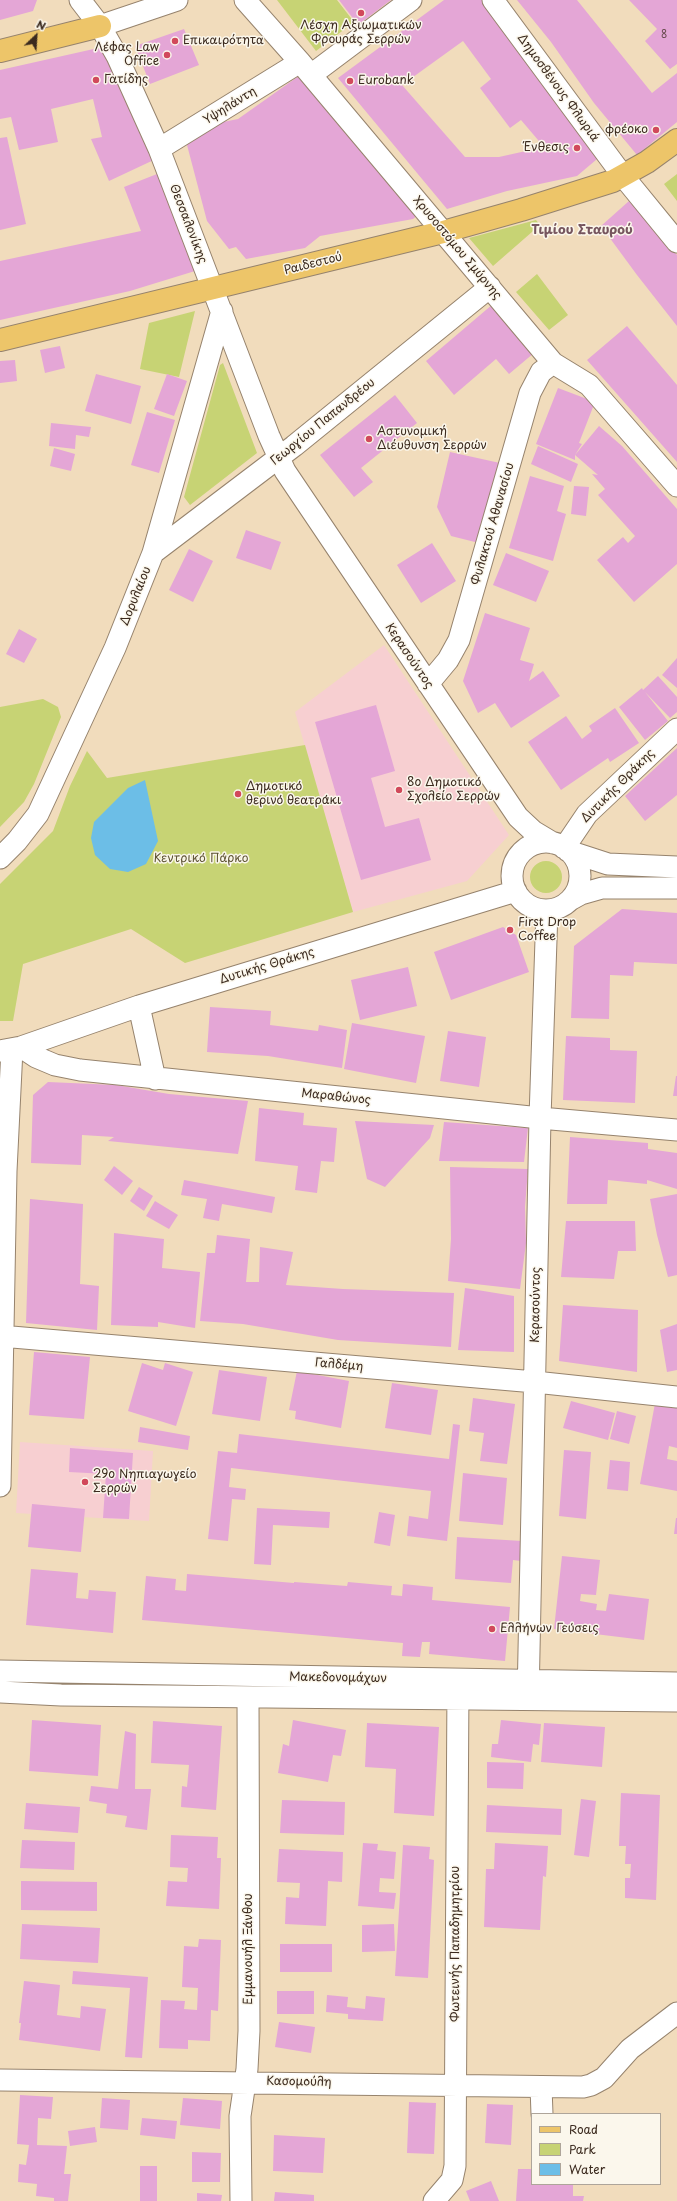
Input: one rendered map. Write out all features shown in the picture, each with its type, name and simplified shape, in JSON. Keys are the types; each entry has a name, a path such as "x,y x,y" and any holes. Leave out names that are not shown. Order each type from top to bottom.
{"main road":[{"path":"0,51 100,26"},
{"path":"622,176 647,162 677,140"},
{"name":"Ραιδεστού","path":"0,340 443,232 573,194 622,176"}],"street":[{"name":"Θεσσαλονίκης","path":"80,0 100,26 117,56 159,149 278,458"},
{"path":"100,26 177,0"},
{"name":"Χρυσοστόμου Σμύρνης","path":"245,0 306,68 553,363 589,385 677,486"},
{"name":"Υψηλάντη","path":"159,149 306,68 411,0"},
{"name":"Δημοσθένους Φλωριά","path":"493,0 622,176 677,242"},
{"name":"Γεωργίου Παπανδρέου","path":"153,553 278,458 490,287"},
{"name":"Δορυλαίου","path":"0,858 17,841 38,814 112,656 153,553 222,310"},
{"name":"Φυλακτού Αθανασίου","path":"428,684 448,660 460,640 530,393 541,372 553,363"},
{"name":"Κερασούντος","path":"278,458 295,489 518,817 533,831 562,847"},
{"name":"Δυτικής Θράκης","path":"562,847 587,814 677,729"},
{"path":"677,867 608,864 562,847 539,843 531,846 518,857 512,872 516,891 525,902 532,907 547,910 557,908 581,894 602,888 677,888"},
{"path":"562,847 577,864 580,877 578,885 570,900"},
{"name":"Δυτικής Θράκης","path":"11,1049 139,1006 516,891"},
{"name":"Κερασούντος","path":"528,1690 540,1118 547,910"},
{"path":"139,1006 155,1078"},
{"path":"0,1486 1,1337 11,1049"},
{"name":"Μαραθώνος","path":"11,1049 55,1065 80,1070 540,1118 677,1130"},
{"name":"Γαλδέμη","path":"1,1337 535,1382 677,1397"},
{"name":"Μακεδονομάχων","path":"0,1671 458,1689 528,1690 677,1701"},
{"name":"Μακεδονομάχων","path":"528,1690 677,1683"},
{"name":"Μακεδονομάχων","path":"0,1692 54,1695 248,1696 458,1689"},
{"name":"Φωτεινής Παπαδημητρίου","path":"434,2201 454,2175 458,1689"},
{"name":"Εμμανουήλ Ξάνθου","path":"241,2201 240,2129 246,2082 249,2031 248,1696"},
{"name":"Κασομούλη","path":"0,2080 583,2087 597,2083 610,2073 630,2049 677,2012"},
{"path":"541,2087 542,2113"}],"shaded area":[{"name":"8ο Δημοτικό Σχολείο Σερρών","path":"384,645 509,835 467,881 353,912 295,712"},
{"name":"29ο Νηπιαγωγείο Σερρών","path":"20,1442 153,1451 149,1521 16,1513"}],"green space":[{"path":"277,0 337,0 354,22 316,51"},
{"path":"677,174 677,201 664,184"},
{"path":"536,220 540,225 493,266 469,238"},
{"path":"537,274 568,315 549,330 516,292"},
{"path":"195,311 179,377 140,369 149,323"},
{"path":"223,363 257,453 190,505 184,497 220,365"},
{"path":"43,699 58,707 61,717 34,784 24,802 0,827 0,707"},
{"name":"Κεντρικό Πάρκο","path":"305,745 353,912 185,963 131,929 23,964 13,1021 0,1021 0,884 53,831 70,786 87,751 107,778"},
{"path":"543,861 549,861 559,868 562,877 561,883 555,890 549,893 543,893 533,886 530,880 530,874 537,864"}],"water":[{"path":"145,780 158,841 146,864 128,872 110,869 95,855 91,838 94,822 128,788"}],"building":[{"path":"0,0 37,0 33,11 0,20"},
{"name":"Λέσχη Αξιωματικών Φρουράς Σερρών","path":"339,0 391,0 358,25"},
{"path":"444,0 486,0 603,154 577,176 507,191 447,209 338,78","holes":["463,41 491,79 480,88 510,128 521,120 544,147 499,157 465,157 402,85"]},
{"path":"517,0 577,0 652,93 677,73 677,122 637,155 594,103 551,42"},
{"path":"629,0 677,0 677,64 670,69 645,41 657,29"},
{"name":"Λέφας Law Office","path":"184,29 199,65 150,84 135,46"},
{"path":"107,46 158,158 109,181 91,139 102,137 93,99 51,109 58,142 19,150 11,117 0,119 0,70"},
{"path":"303,73 421,212 413,219 320,236 305,248 246,259 236,247 229,249 207,221 187,145 213,124 238,119"},
{"path":"7,137 26,224 0,230 0,138"},
{"path":"157,174 195,271 130,291 0,320 0,261 141,231 124,187"},
{"path":"629,201 677,255 677,326 601,226"},
{"path":"493,304 534,353 509,374 496,359 454,395 426,361"},
{"path":"627,326 677,385 677,462 587,360"},
{"path":"60,346 65,368 45,373 40,350"},
{"path":"15,360 17,381 0,383 0,361"},
{"path":"96,374 141,386 131,424 85,411"},
{"path":"167,374 187,381 174,416 154,409"},
{"path":"558,388 595,402 579,443 582,444 575,455 575,460 536,444"},
{"name":"Αστυνομική Διέυθυνση Σερρών","path":"395,395 417,423 361,468 373,482 354,497 320,455"},
{"path":"147,412 175,420 159,473 131,465"},
{"path":"51,423 91,427 89,437 76,435 75,449 49,446"},
{"path":"599,426 622,446 677,509 677,564 634,602 597,560 623,537 628,543 635,536 598,495 605,489 592,474 598,475 575,455"},
{"path":"538,446 578,464 571,482 531,464"},
{"path":"54,448 75,454 71,471 50,466"},
{"path":"450,452 500,463 479,543 451,536 437,507"},
{"path":"530,476 564,486 557,511 566,514 553,561 509,548"},
{"path":"574,486 589,487 586,516 571,514"},
{"path":"246,530 281,542 271,570 236,558"},
{"path":"432,543 456,581 421,603 397,565"},
{"path":"189,549 213,561 193,602 169,590"},
{"path":"506,553 549,571 536,602 493,585"},
{"path":"485,613 530,628 520,660 534,664 529,681 543,671 560,696 511,728 495,703 478,713 463,681"},
{"path":"19,629 37,639 24,663 6,654"},
{"path":"677,658 677,688 662,675"},
{"path":"658,676 677,697 677,712 670,718 645,692 668,721 645,740 619,707 642,688 643,690"},
{"path":"376,705 395,771 371,778 385,827 419,818 431,860 361,880 315,722"},
{"path":"615,708 639,743 610,762 608,758 561,790 528,742 566,716 582,739 592,731 589,726"},
{"path":"677,748 677,795 645,821 625,796"},
{"path":"622,909 677,913 677,964 634,962 633,976 610,975 609,1019 571,1018 574,946"},
{"path":"503,927 516,935 529,972 451,1000 434,952"},
{"path":"408,967 417,1006 360,1020 351,980"},
{"path":"210,1007 271,1011 270,1025 318,1031 319,1025 347,1030 342,1068 268,1056 207,1052"},
{"path":"352,1023 425,1036 416,1083 344,1069"},
{"path":"448,1031 486,1037 479,1087 440,1081"},
{"path":"566,1036 610,1038 610,1050 637,1051 635,1103 563,1100"},
{"path":"676,1076 677,1096 673,1096"},
{"path":"48,1082 116,1085 169,1094 248,1101 238,1154 108,1141 114,1137 82,1135 81,1165 31,1163 33,1095"},
{"path":"259,1108 304,1113 303,1125 337,1128 334,1162 321,1161 317,1193 295,1190 298,1166 255,1161"},
{"path":"355,1121 434,1125 430,1138 385,1187 367,1179"},
{"path":"444,1122 528,1128 524,1162 439,1161"},
{"path":"570,1137 648,1143 648,1149 677,1153 677,1189 647,1180 647,1184 608,1180 607,1204 567,1204"},
{"path":"114,1166 133,1181 122,1195 104,1180"},
{"path":"450,1167 528,1169 525,1207 526,1243 520,1289 448,1281 451,1239"},
{"path":"184,1180 275,1197 272,1213 222,1204 219,1221 203,1218 207,1199 181,1195"},
{"path":"139,1187 153,1196 144,1211 130,1201"},
{"path":"677,1194 677,1275 668,1277 657,1235 650,1199"},
{"path":"30,1199 83,1204 80,1284 99,1286 97,1330 26,1323"},
{"path":"155,1201 178,1215 169,1229 146,1216"},
{"path":"566,1221 635,1221 636,1251 618,1251 614,1279 561,1277"},
{"path":"114,1233 164,1239 162,1268 200,1272 195,1328 158,1322 158,1327 111,1325"},
{"path":"217,1235 250,1239 246,1282 259,1282 260,1247 293,1252 286,1285 343,1289 454,1293 451,1347 338,1340 243,1324 200,1321 207,1253 215,1253"},
{"path":"465,1288 514,1296 514,1352 458,1350"},
{"path":"563,1305 638,1310 637,1372 559,1361"},
{"path":"677,1324 677,1370 667,1372 660,1330"},
{"path":"34,1352 90,1357 84,1419 29,1415"},
{"path":"142,1363 163,1370 165,1363 193,1372 176,1426 128,1411"},
{"path":"219,1370 267,1377 260,1421 212,1414"},
{"path":"297,1371 349,1381 341,1428 295,1419 296,1411 289,1410"},
{"path":"392,1383 438,1390 431,1435 385,1428"},
{"path":"473,1398 515,1404 507,1464 480,1461 484,1433 469,1431"},
{"path":"656,1398 677,1402 677,1448 669,1446 667,1459 677,1461 677,1491 640,1484"},
{"path":"571,1401 615,1413 608,1440 563,1428"},
{"path":"617,1411 636,1416 629,1444 610,1439"},
{"path":"453,1424 460,1425 447,1541 407,1536 409,1516 428,1519 431,1491 231,1468 229,1487 246,1489 245,1500 232,1499 228,1541 208,1539 218,1451 237,1453 239,1434 449,1459"},
{"path":"140,1427 190,1436 188,1450 138,1442"},
{"path":"70,1448 133,1453 129,1519 103,1518 106,1474 69,1472"},
{"path":"564,1450 591,1452 586,1519 559,1516"},
{"path":"610,1460 630,1462 628,1491 607,1489"},
{"path":"463,1473 507,1478 503,1525 459,1521"},
{"path":"32,1504 85,1509 81,1552 28,1547"},
{"path":"257,1508 330,1512 329,1528 273,1525 271,1565 254,1564"},
{"path":"379,1512 395,1515 390,1546 374,1543"},
{"path":"676,1518 677,1534 674,1534"},
{"path":"457,1537 522,1541 521,1561 513,1560 511,1583 455,1579"},
{"path":"562,1556 600,1560 596,1595 581,1594 580,1601 597,1604 596,1610 606,1611 609,1594 649,1599 644,1640 554,1629"},
{"path":"31,1569 78,1573 76,1598 88,1599 89,1590 116,1592 113,1633 26,1625"},
{"path":"187,1574 294,1583 347,1586 348,1582 392,1586 391,1595 402,1596 403,1584 433,1587 432,1600 510,1607 505,1661 429,1654 430,1642 422,1642 420,1657 402,1656 403,1643 142,1620 146,1576 176,1579 175,1590 186,1591"},
{"path":"32,1720 101,1725 98,1776 29,1771"},
{"path":"293,1720 346,1730 341,1756 333,1755 328,1782 278,1773 283,1744 289,1746"},
{"path":"501,1720 541,1724 539,1745 533,1744 531,1762 491,1757 492,1744 498,1744"},
{"path":"153,1721 222,1726 216,1810 181,1807 182,1786 187,1787 189,1765 151,1763"},
{"path":"367,1723 439,1727 434,1816 394,1813 396,1769 365,1767"},
{"path":"544,1723 605,1727 602,1767 541,1762"},
{"path":"125,1731 136,1734 135,1789 151,1789 147,1830 125,1827 127,1816 106,1813 107,1804 89,1801 91,1786 118,1789"},
{"path":"487,1762 524,1763 523,1789 487,1788"},
{"path":"621,1793 660,1795 656,1900 625,1898 625,1878 630,1878 631,1864 625,1864 626,1846 619,1846"},
{"path":"581,1799 596,1801 589,1857 574,1855"},
{"path":"282,1800 345,1802 344,1835 280,1833"},
{"path":"26,1803 80,1807 78,1833 24,1829"},
{"path":"487,1805 562,1809 561,1835 486,1832"},
{"path":"171,1835 218,1837 217,1858 221,1858 219,1909 166,1906 168,1881 187,1882 188,1868 170,1867"},
{"path":"22,1840 75,1842 74,1870 20,1868"},
{"path":"363,1843 378,1844 377,1850 396,1852 394,1879 380,1878 379,1892 396,1893 394,1909 358,1906"},
{"path":"495,1843 548,1846 546,1877 543,1876 540,1930 484,1927 486,1869 494,1869"},
{"path":"403,1845 430,1847 429,1859 434,1860 428,1978 395,1976"},
{"path":"279,1849 343,1852 342,1882 328,1881 326,1926 285,1924 286,1897 299,1898 300,1883 277,1882"},
{"path":"21,1881 97,1882 97,1911 21,1910"},
{"path":"22,1924 100,1928 98,1963 20,1959"},
{"path":"394,1924 395,1951 362,1952 362,1925"},
{"path":"199,1939 221,1940 218,2011 211,2010 210,2041 188,2040 188,2049 159,2048 161,2000 185,2001 184,2009 197,2010 198,1988 182,1987 184,1946 198,1947"},
{"path":"280,1944 332,1944 332,1972 280,1972"},
{"path":"73,1971 148,1977 142,2058 125,2057 130,1988 72,1984"},
{"path":"24,1981 60,1985 57,2015 80,2018 81,2006 106,2009 100,2051 19,2040 21,2023 19,2023"},
{"path":"277,1991 314,1991 314,2014 277,2014"},
{"path":"327,1995 348,1997 347,2007 365,2009 366,1996 385,1998 383,2021 348,2019 348,2014 326,2012"},
{"path":"279,2022 315,2027 311,2053 275,2047"},
{"path":"20,2095 53,2097 51,2119 38,2118 37,2145 67,2146 64,2174 71,2174 68,2201 54,2201 54,2198 36,2196 37,2184 18,2182 19,2164 26,2165 29,2145 17,2144"},
{"path":"102,2098 130,2100 128,2130 100,2128"},
{"path":"183,2098 222,2101 220,2129 180,2125"},
{"path":"409,2102 436,2103 434,2154 407,2153"},
{"path":"487,2104 513,2105 511,2145 485,2143"},
{"path":"142,2118 177,2121 175,2139 140,2135"},
{"path":"95,2127 97,2142 70,2146 68,2131"},
{"path":"274,2135 325,2138 323,2173 273,2171"},
{"path":"192,2152 221,2153 220,2182 192,2182"},
{"path":"140,2166 157,2166 157,2201 140,2201"},
{"path":"518,2169 531,2169 531,2185 573,2185 573,2196 584,2196 583,2201 516,2201"},
{"path":"491,2181 499,2201 470,2201 466,2191"},
{"path":"275,2192 314,2195 314,2201 274,2201"},
{"path":"197,2193 222,2195 221,2201 197,2201"}],"place":[{"name":"Λέσχη Αξιωματικών Φρουράς Σερρών","path":"361,13"},
{"name":"Επικαιρότητα","path":"175,41"},
{"name":"Λέφας Law Office","path":"167,55"},
{"name":"Γατίδης","path":"96,80"},
{"name":"Eurobank","path":"350,81"},
{"name":"φρέοκο","path":"656,130"},
{"name":"Ένθεσις","path":"577,148"},
{"name":"Αστυνομική Διέυθυνση Σερρών","path":"369,439"},
{"name":"8ο Δημοτικό Σχολείο Σερρών","path":"399,790"},
{"name":"Δημοτικό θερινό θεατράκι","path":"238,794"},
{"name":"First Drop Coffee","path":"510,930"},
{"name":"29ο Νηπιαγωγείο Σερρών","path":"85,1482"},
{"name":"Ελλήνων Γεύσεις","path":"492,1629"}],"district":[{"name":"Τιμίου Σταυρού","path":"582,230"}]}
